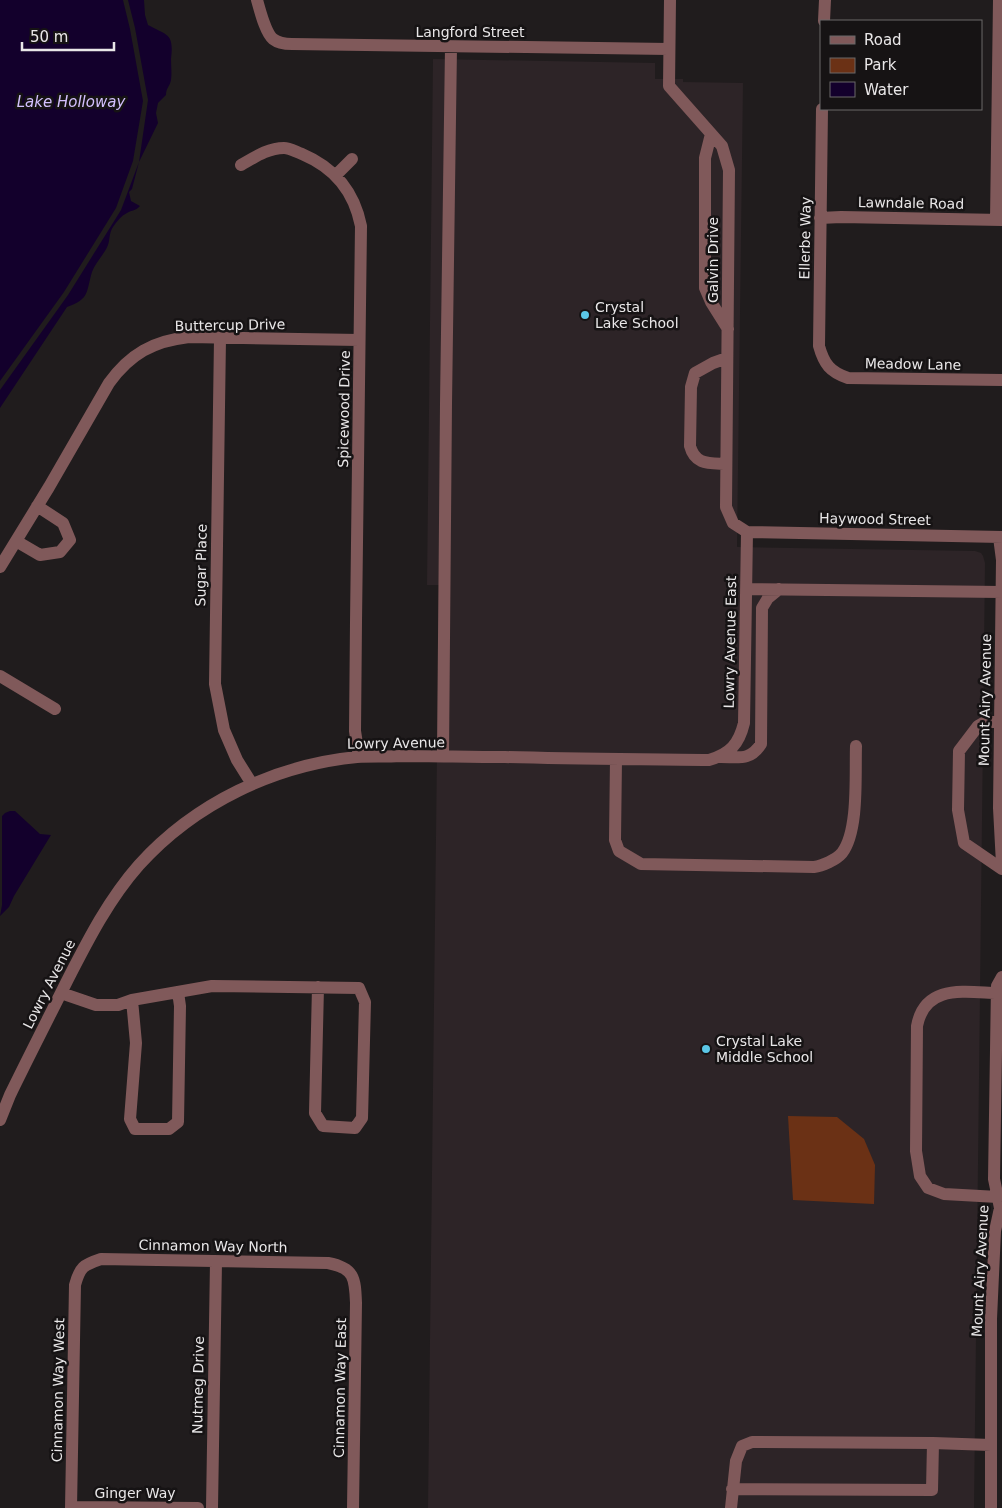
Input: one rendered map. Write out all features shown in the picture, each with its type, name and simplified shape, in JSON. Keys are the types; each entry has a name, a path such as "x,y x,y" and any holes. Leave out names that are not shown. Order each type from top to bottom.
{"street":[{"name":"Langford Street","path":"257,0 267,30 272,38 281,43 669,49"},
{"name":"Galvin Drive","path":"670,0 669,86 722,146 729,170 726,507 733,523 747,532"},
{"path":"824,20 825,0"},
{"path":"999,0 999,220"},
{"path":"443,756 451,46"},
{"name":"Ellerbe Way","path":"822,110 819,346 822,356 828,365"},
{"path":"711,134 705,158 705,288 728,330"},
{"name":"Spicewood Drive","path":"241,165 271,149 287,148 312,158 336,175 350,194 361,226 355,731 358,757"},
{"path":"336,175 352,159"},
{"name":"Lawndale Road","path":"820,218 999,220"},
{"name":"Buttercup Drive","path":"0,567 109,383 119,369 132,357 150,347 171,339 189,337 359,340"},
{"name":"Sugar Place","path":"220,338 215,684 224,730 237,760 252,784"},
{"path":"726,464 708,463 697,459 692,454 690,446 691,387 695,373 727,358"},
{"name":"Meadow Lane","path":"828,365 837,374 848,378 1002,380"},
{"path":"16,541 40,554 60,552 70,540 63,523 37,506"},
{"name":"Haywood Street","path":"747,532 1001,537"},
{"name":"Lowry Avenue East","path":"732,749 741,736 744,723 747,532"},
{"name":"Mount Airy Avenue","path":"1001,537 999,808 1002,864"},
{"path":"746,589 1001,592"},
{"path":"721,757 744,758 755,753 761,744 762,608 768,598 779,589"},
{"path":"0,676 55,709"},
{"path":"1000,722 985,722 978,726 959,751 958,810 964,843 1002,870"},
{"path":"616,759 616,840 619,850 641,864 814,867 821,866 841,855 850,839 854,812 856,746"},
{"name":"Lowry Avenue","path":"0,1120 5,1094 101,917 139,865 175,830 192,817 252,784 302,767 358,757 443,756 709,760 721,757 732,749"},
{"name":"Mount Airy Avenue","path":"991,1508 991,1319 994,1231 1001,1204 994,1179 997,986 1002,978"},
{"path":"61,993 96,1005 118,1005 132,1000 212,986 318,987 359,988 365,1002 362,1118 355,1128 323,1126 315,1114 318,987"},
{"path":"132,1000 136,1043 130,1119 136,1129 168,1129 178,1122 180,1006 178,992"},
{"path":"997,993 960,992 940,994 919,1015 917,1026 916,1150 920,1176 928,1188 944,1194 1001,1204"},
{"name":"Cinnamon Way North","path":"78,1272 87,1264 101,1259 328,1263 338,1265 349,1271"},
{"name":"Nutmeg Drive","path":"212,1508 216,1262"},
{"name":"Cinnamon Way East","path":"349,1271 355,1282 356,1303 353,1508"},
{"name":"Cinnamon Way West","path":"71,1508 75,1285 78,1272"},
{"path":"731,1508 736,1460 742,1446 752,1442 991,1445"},
{"path":"732,1489 932,1490 933,1444"},
{"name":"Ginger Way","path":"71,1508 198,1508"}],"shaded area":[{"name":"Crystal Lake Middle School","path":"433,59 655,63 655,79 683,79 683,82 743,83 737,547 975,551 983,556 985,563 974,1508 428,1508 439,585 427,585"}],"green space":[{"path":"788,1116 837,1117 864,1139 875,1165 874,1204 793,1200"}],"water":[{"name":"Lake Holloway","path":"0,0 123,0 143,101 133,161 116,208 64,292 0,381"},
{"path":"128,0 144,0 148,25 168,36 172,51 170,82 166,95 158,103 156,113 158,123 139,162 148,100"},
{"path":"139,162 132,189 129,192 131,201 140,206 119,219 111,232 106,249 95,265 86,294 80,301 67,307 0,408 0,390 68,295 121,210"},
{"path":"10,811 15,811 40,834 51,835 9,907 0,916 2,905 2,816"}],"place":[{"name":"Crystal Lake School","path":"585,315"},
{"name":"Crystal Lake Middle School","path":"706,1049"}]}
